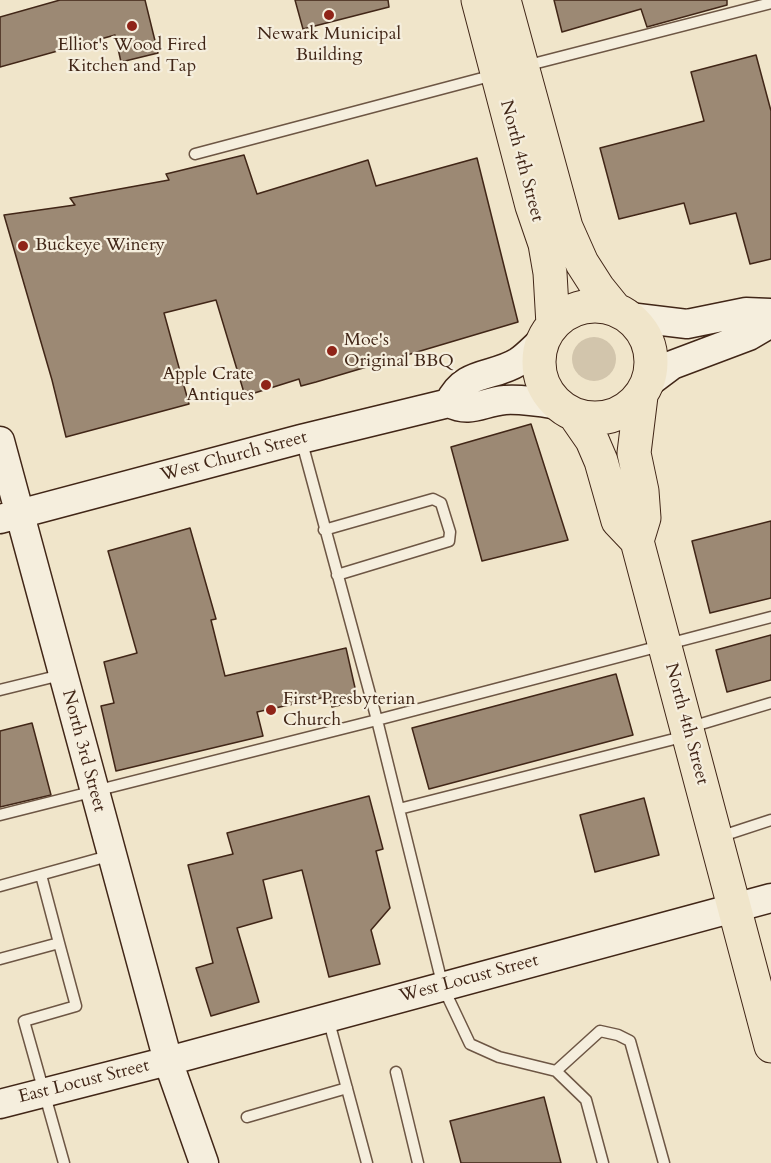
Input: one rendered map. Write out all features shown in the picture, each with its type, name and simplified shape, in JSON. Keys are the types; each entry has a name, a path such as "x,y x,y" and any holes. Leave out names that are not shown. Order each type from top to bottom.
{"main road":[{"name":"North 4th Street","path":"478,0 510,70 566,227 582,263 598,288 622,313"},
{"name":"North 4th Street","path":"504,0 510,70 532,206 545,244 550,273 548,333"},
{"path":"566,410 592,418 610,417 627,409 645,389 652,364 650,346 642,330 622,313 595,306 575,310 563,316 548,333 539,357 540,375 547,391 592,440 601,462 618,522 638,541"},
{"name":"North 4th Street","path":"645,389 634,453 642,491 644,518 638,541 771,1046"}],"street":[{"path":"622,313 687,324 746,312 771,313"},
{"path":"645,389 672,365 749,336 771,323"},
{"path":"449,403 460,384 518,362 548,333"},
{"name":"West Church Street","path":"10,516 301,439 449,403 460,408 472,408 503,400 535,400 566,410"},
{"name":"North 3rd Street","path":"0,441 10,516 62,675 168,1061 204,1163"},
{"name":"West Locust Street","path":"168,1061 771,898"},
{"name":"East Locust Street","path":"0,1104 168,1061"}],"lane":[{"path":"195,154 771,3"},
{"path":"301,439 376,720 443,987 470,1044 499,1057 556,1071 586,1100 603,1163"},
{"path":"324,530 433,499 441,503 450,532 449,541 337,575"},
{"path":"0,815 376,720 771,616"},
{"path":"0,690 62,675"},
{"path":"399,809 688,732 771,703"},
{"path":"716,838 771,819"},
{"path":"0,886 112,855"},
{"path":"41,875 76,1006 24,1021 64,1163"},
{"path":"0,959 59,943"},
{"path":"328,1017 367,1163"},
{"path":"556,1071 600,1031 618,1035 630,1041 664,1163"},
{"path":"396,1072 418,1163"},
{"path":"247,1117 347,1088"}],"shaded area":[{"path":"594,337 603,338 610,343 615,350 615,368 610,375 603,380 594,381 585,380 578,375 573,368 572,359 573,350 578,343 585,338"}],"building":[{"path":"60,0 145,0 158,53 121,62 115,35 0,67 0,17"},
{"name":"Newark Municipal Building","path":"295,0 388,0 389,7 303,29"},
{"path":"554,0 727,0 727,5 647,27 641,9 562,32"},
{"path":"756,55 771,111 771,259 750,264 736,213 690,224 684,203 619,219 600,148 704,121 691,72"},
{"path":"244,155 257,194 368,160 376,186 477,158 518,322 316,382 301,386 299,379 245,396 216,300 164,313 189,404 66,437 52,380 4,215 75,205 70,198 169,180 166,174"},
{"path":"531,424 568,540 482,561 451,447"},
{"path":"771,521 771,598 710,613 692,541"},
{"path":"190,528 216,619 211,620 225,676 346,648 358,701 332,707 330,696 257,712 263,736 116,771 101,706 114,703 104,662 137,653 108,551"},
{"path":"771,635 771,680 727,692 716,650"},
{"path":"616,674 633,735 429,789 412,728"},
{"path":"32,723 51,795 0,807 0,731"},
{"path":"369,796 383,849 376,851 390,908 371,930 380,964 329,977 302,870 263,880 272,918 237,928 259,1002 211,1016 196,968 213,963 188,865 233,854 227,833"},
{"path":"644,798 659,855 595,872 580,815"},
{"path":"544,1097 561,1163 461,1163 450,1121"}],"place":[{"name":"Newark Municipal Building","path":"329,15"},
{"name":"Elliot's Wood Fired Kitchen and Tap","path":"132,26"},
{"name":"Buckeye Winery","path":"23,246"},
{"name":"Moe's Original BBQ","path":"332,351"},
{"name":"Apple Crate Antiques","path":"266,385"},
{"name":"First Presbyterian Church","path":"271,710"}]}
